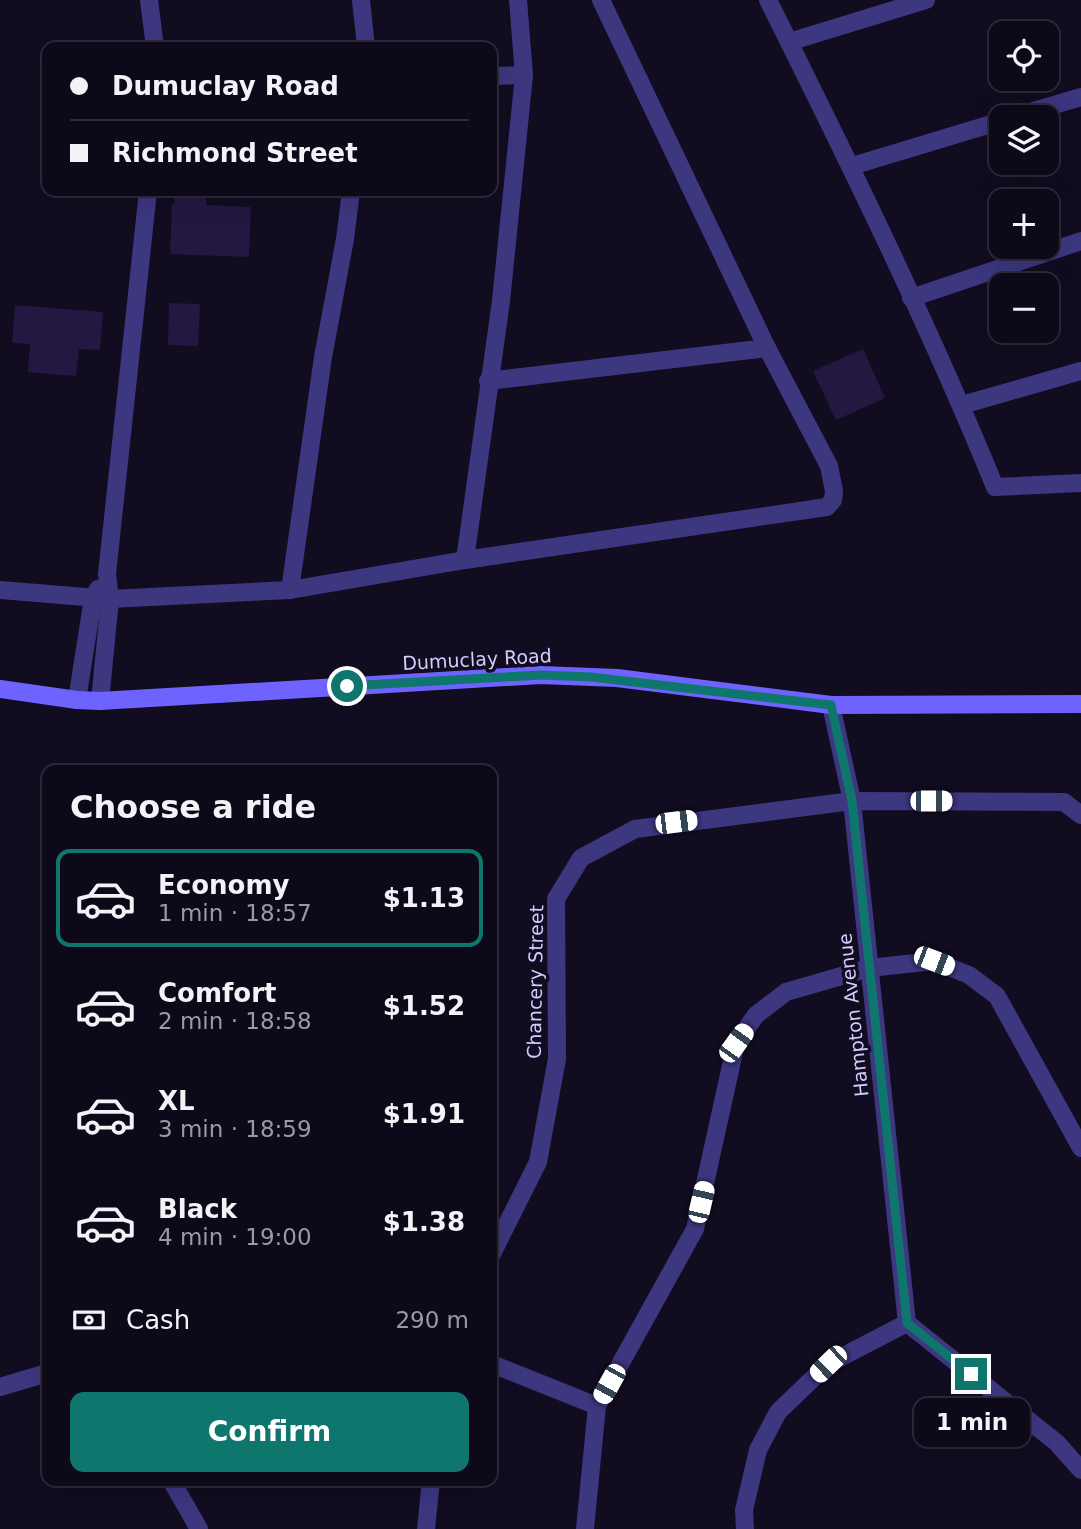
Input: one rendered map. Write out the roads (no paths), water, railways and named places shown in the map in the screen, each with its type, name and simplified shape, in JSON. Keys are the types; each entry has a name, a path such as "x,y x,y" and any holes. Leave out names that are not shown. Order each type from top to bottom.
{"street":[{"path":"149,0 154,42"},
{"path":"361,0 365,42"},
{"path":"465,560 501,301 524,75 518,0"},
{"path":"0,590 102,598 290,590 465,560 827,507 833,500 834,491 829,466 767,348 600,0"},
{"path":"768,0 852,166 962,405 995,487 1081,483"},
{"path":"789,42 926,0"},
{"path":"497,76 524,75"},
{"path":"1054,105 1081,97"},
{"path":"852,166 989,125"},
{"path":"77,700 107,574 147,196"},
{"path":"290,590 350,196"},
{"path":"911,298 1081,241"},
{"path":"488,381 767,348"},
{"path":"962,405 1081,371"},
{"path":"100,701 102,598"},
{"name":"Dumuclay Road","path":"0,689 100,701 541,675 617,678 831,705 1081,704"},
{"name":"Hampton Avenue","path":"831,705 852,801 907,1323"},
{"name":"Chancery Street","path":"497,1244 538,1162 557,1059 556,899 581,858 635,829 852,801 1064,802 1081,815"},
{"path":"585,1529 597,1406 695,1229 736,1043 756,1015 786,992 869,968 934,961 969,975 997,996 1081,1148"},
{"path":"745,1529 744,1510 758,1450 778,1412 828,1364 907,1323 1057,1443 1081,1470"},
{"path":"497,1366 597,1406"},
{"path":"0,1387 42,1374"},
{"path":"174,1486 199,1529"},
{"path":"426,1529 430,1486"}]}
